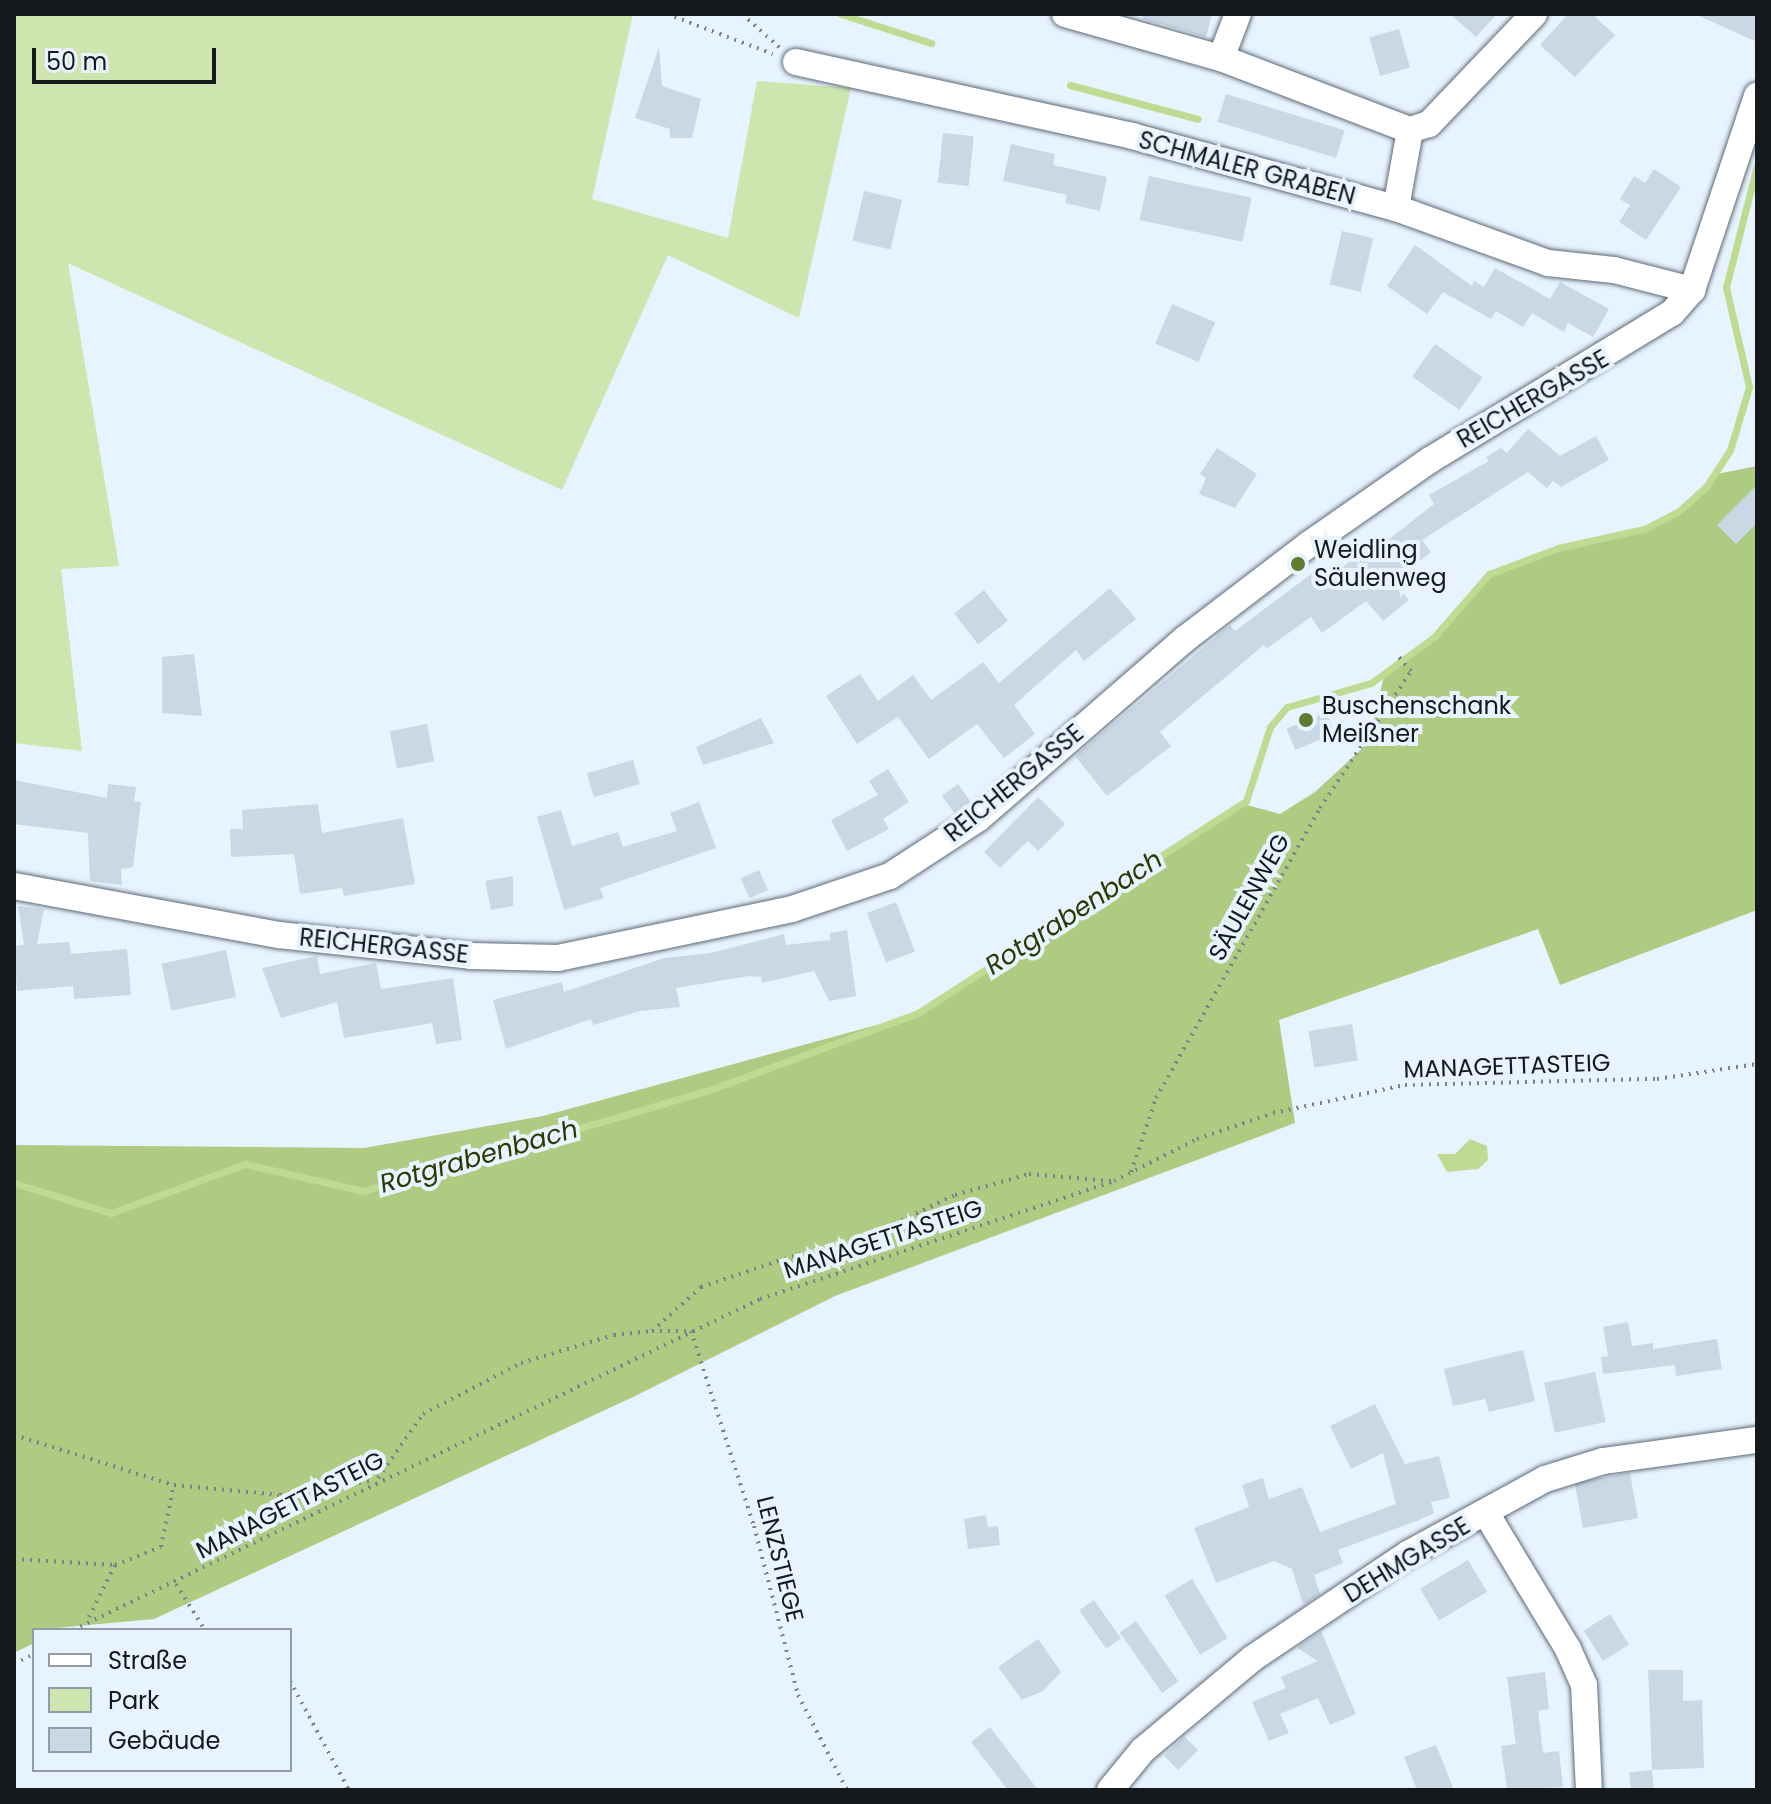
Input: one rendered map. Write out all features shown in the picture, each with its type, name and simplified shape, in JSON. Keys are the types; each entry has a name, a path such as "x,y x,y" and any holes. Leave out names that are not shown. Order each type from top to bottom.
{"street":[{"path":"1065,14 1221,58 1410,130 1429,124 1534,14"},
{"path":"1221,58 1238,14"},
{"name":"SCHMALER GRABEN","path":"796,62 1132,136 1396,208 1548,263 1614,270 1692,290"},
{"name":"REICHERGASSE","path":"14,886 279,935 471,956 558,958 792,909 890,876 979,818 1185,639 1291,557 1430,460 1618,349 1672,313 1692,290 1757,96"},
{"path":"1396,208 1410,130"},
{"name":"DEHMGASSE","path":"1110,1790 1143,1750 1253,1658 1408,1554 1545,1479 1603,1461 1757,1440"},
{"path":"1486,1513 1568,1649 1584,1685 1589,1790"}],"path":[{"path":"667,14 796,62"},
{"path":"742,14 796,62"},
{"name":"SÄULENWEG","path":"1131,1172 1156,1098 1320,808 1411,671 1396,654"},
{"name":"MANAGETTASTEIG","path":"76,1628 88,1620 176,1584 376,1480 760,1299 1114,1181 1197,1139 1273,1113 1405,1085 1657,1079 1757,1064"},
{"path":"652,1331 701,1287 799,1254 822,1258 955,1195 1029,1174 1114,1181"},
{"path":"14,1435 174,1485 280,1495 376,1480 423,1414 521,1363 614,1335 691,1331"},
{"name":"LENZSTIEGE","path":"691,1331 754,1526 798,1695 847,1790"},
{"path":"14,1559 115,1565 161,1547 174,1485"},
{"path":"88,1620 115,1565"},
{"path":"176,1584 204,1628"},
{"path":"14,1664 32,1655"},
{"path":"292,1685 349,1790"}],"green space":[{"path":"14,14 633,14 592,199 728,238 757,81 851,88 799,318 668,255 562,490 68,263 119,566 61,569 82,751 14,743"}],"shaded area":[{"path":"1757,466 1757,910 1560,985 1538,929 1279,1020 1295,1123 835,1296 631,1398 154,1619 32,1628 32,1644 14,1653 14,1145 364,1148 543,1116 921,1013 1243,804 1280,814 1315,792 1368,743 1384,676 1438,637 1494,572 1571,543 1646,528 1684,509 1717,474"},
{"path":"1470,1139 1487,1146 1488,1160 1478,1169 1447,1172 1437,1154 1455,1154"}],"building":[{"path":"1143,14 1212,14 1206,37 1143,19"},
{"path":"1450,14 1497,14 1476,37"},
{"path":"1568,14 1592,14 1615,35 1575,77 1540,45"},
{"path":"1695,14 1757,14 1757,42"},
{"path":"1399,29 1410,67 1380,76 1369,38"},
{"path":"659,47 662,86 701,99 692,138 670,138 670,129 635,118"},
{"path":"1226,94 1345,130 1336,158 1218,122"},
{"path":"943,133 974,136 969,186 938,183"},
{"path":"1011,144 1055,154 1053,165 1107,177 1100,211 1065,203 1067,195 1003,181"},
{"path":"1654,169 1681,187 1646,240 1619,222 1630,205 1620,199 1634,176 1645,183"},
{"path":"1149,176 1252,198 1242,242 1140,220"},
{"path":"864,191 902,200 891,249 853,241"},
{"path":"1342,231 1373,238 1361,292 1330,285"},
{"path":"1415,245 1472,286 1474,281 1484,287 1495,268 1550,299 1560,282 1609,309 1593,337 1568,323 1564,332 1532,313 1523,327 1496,311 1491,319 1443,292 1427,314 1387,286"},
{"path":"1172,304 1215,322 1198,362 1155,344"},
{"path":"1435,344 1483,377 1460,410 1412,377"},
{"path":"1528,429 1560,456 1596,436 1609,460 1561,487 1553,481 1547,488 1528,472 1422,540 1431,552 1393,582 1409,600 1383,621 1366,601 1322,633 1311,617 1266,649 1264,645 1160,732 1171,746 1107,796 1075,756 1230,625 1235,631 1314,572 1328,580 1365,548 1370,554 1434,504 1429,495 1489,461 1486,457 1501,448 1507,453"},
{"path":"1217,448 1257,474 1235,508 1199,494 1206,478 1200,474"},
{"path":"1757,485 1757,523 1736,544 1717,525"},
{"path":"1110,588 1136,619 1084,661 1076,650 1014,705 1035,734 1004,758 977,724 929,759 898,717 857,744 826,696 860,674 878,701 913,675 931,700 983,662 999,683"},
{"path":"984,590 1008,621 978,644 954,613"},
{"path":"194,654 202,716 162,713 162,657"},
{"path":"1326,712 1335,733 1295,750 1286,729"},
{"path":"761,718 774,743 703,765 696,747"},
{"path":"427,724 434,761 397,769 390,731"},
{"path":"633,760 640,784 594,797 587,773"},
{"path":"888,769 909,802 883,819 889,829 847,851 831,820 878,795 869,781"},
{"path":"14,780 107,798 108,784 136,787 134,801 141,802 133,867 121,869 122,885 90,881 88,833 14,824"},
{"path":"958,784 971,802 955,814 942,796"},
{"path":"1038,797 1065,824 1038,851 1028,841 1000,868 984,852"},
{"path":"699,802 716,848 600,888 604,898 564,910 537,817 561,810 572,846 618,832 623,847 677,831 670,813"},
{"path":"318,804 322,833 403,818 415,884 344,896 342,888 300,894 294,854 231,857 230,829 243,829 242,810"},
{"path":"759,870 768,890 750,898 741,878"},
{"path":"513,876 513,906 491,910 485,881"},
{"path":"896,902 915,951 886,963 867,913"},
{"path":"18,906 44,909 37,944 69,942 71,954 127,949 131,995 74,999 73,986 17,991 14,946 24,945"},
{"path":"847,930 856,996 829,1001 814,971 762,983 761,977 749,976 676,988 680,1007 640,1011 593,1025 591,1019 506,1049 493,1000 562,982 564,992 664,958 711,953 784,934 786,945 830,940 830,933"},
{"path":"226,950 236,997 171,1011 161,964"},
{"path":"317,956 320,974 376,963 381,989 453,978 462,1040 436,1044 432,1023 344,1038 337,1002 281,1018 262,968"},
{"path":"1352,1024 1358,1061 1314,1067 1309,1031"},
{"path":"1628,1322 1632,1346 1653,1343 1653,1349 1717,1339 1722,1369 1676,1376 1675,1365 1603,1374 1601,1357 1608,1356 1603,1327"},
{"path":"1523,1350 1535,1401 1489,1412 1485,1399 1453,1406 1444,1369"},
{"path":"1595,1372 1606,1422 1555,1433 1544,1383"},
{"path":"1375,1404 1405,1464 1439,1456 1450,1498 1431,1502 1434,1513 1419,1520 1338,1550 1343,1563 1314,1575 1320,1594 1307,1603 1303,1604 1292,1569 1274,1561 1216,1583 1194,1528 1249,1507 1242,1485 1263,1478 1269,1499 1302,1487 1320,1532 1396,1504 1383,1453 1351,1469 1330,1426"},
{"path":"1630,1473 1638,1518 1583,1528 1575,1483"},
{"path":"986,1515 988,1527 998,1526 1000,1545 968,1549 964,1519"},
{"path":"1468,1560 1487,1592 1439,1621 1420,1589"},
{"path":"1192,1579 1228,1638 1200,1655 1165,1595"},
{"path":"1094,1600 1121,1639 1106,1649 1079,1610"},
{"path":"1610,1614 1629,1645 1603,1661 1584,1630"},
{"path":"1136,1621 1178,1682 1162,1693 1120,1632"},
{"path":"1321,1631 1356,1714 1330,1725 1318,1698 1280,1714 1289,1733 1269,1741 1252,1702 1286,1688 1281,1677 1318,1661 1297,1648"},
{"path":"1038,1639 1061,1672 1043,1691 1022,1700 998,1667"},
{"path":"1648,1670 1683,1670 1683,1701 1702,1700 1704,1768 1652,1770"},
{"path":"1545,1672 1549,1709 1538,1711 1543,1753 1559,1751 1563,1787 1507,1790 1501,1746 1516,1744 1507,1677"},
{"path":"990,1727 1038,1790 1008,1790 971,1742"},
{"path":"1184,1736 1198,1750 1178,1770 1164,1756"},
{"path":"1436,1745 1454,1790 1417,1790 1404,1757"},
{"path":"1652,1770 1654,1790 1631,1790 1629,1772"}],"waterway":[{"name":"SCHMALER GRABEN","path":"841,14 931,43"},
{"name":"SCHMALER GRABEN","path":"1070,85 1198,119"},
{"name":"Rotgrabenbach","path":"14,1183 111,1213 245,1164 364,1191 707,1091 918,1013 1246,801 1270,727 1287,707 1371,683 1434,637 1489,574 1558,548 1644,529 1679,511 1706,487 1730,450 1749,387 1726,287 1757,165"}],"place":[{"name":"Weidling Säulenweg","path":"1298,564"},
{"name":"Buschenschank Meißner","path":"1306,720"}]}
